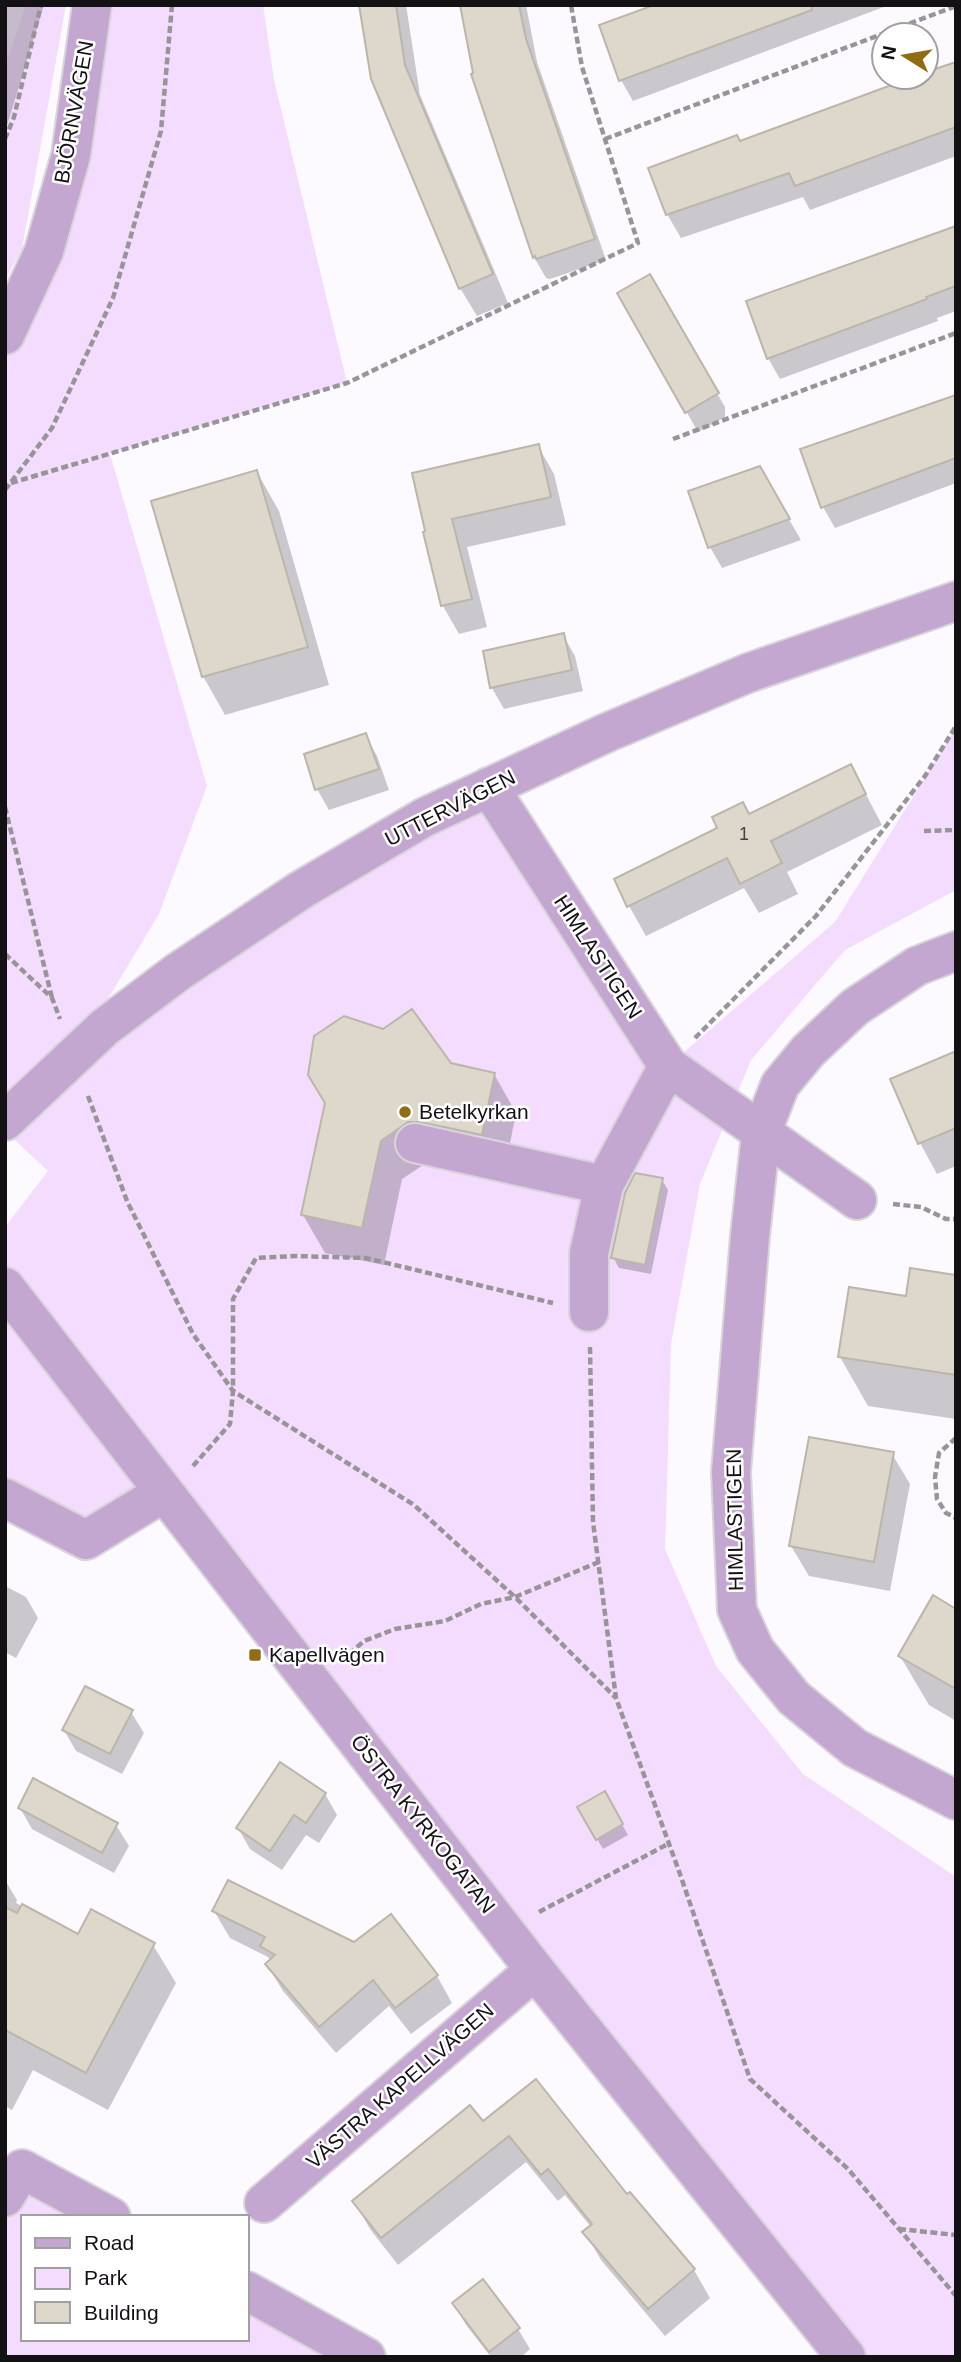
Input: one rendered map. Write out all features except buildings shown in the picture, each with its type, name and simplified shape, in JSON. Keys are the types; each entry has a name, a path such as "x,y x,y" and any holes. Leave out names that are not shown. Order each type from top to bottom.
{"street":[{"name":"BJÖRNVÄGEN","path":"5,335 44,250 71,155 92,5"},
{"name":"UTTERVÄGEN","path":"5,1121 105,1027 177,972 301,890 425,817 606,733 748,673 956,601"},
{"name":"HIMLASTIGEN","path":"489,787 668,1066 857,1200"},
{"name":"HIMLASTIGEN","path":"956,951 917,966 855,1007 807,1051 780,1085 761,1134 731,1472 737,1610 755,1650 794,1698 855,1748 956,1800"},
{"path":"589,1312 589,1253 604,1185 668,1066"},
{"path":"415,1143 604,1185"},
{"name":"ÖSTRA KYRKOGATAN","path":"5,1287 535,1970 846,2357"},
{"path":"5,1499 86,1541 163,1493"},
{"name":"VÄSTRA KAPELLVÄGEN","path":"264,2203 535,1970"},
{"path":"5,2197 22,2169 107,2215"},
{"path":"248,2292 366,2357"}],"path":[{"path":"5,139 14,117 41,5"},
{"path":"5,490 52,428 113,298 161,131 172,5"},
{"path":"11,482 347,383 638,243 582,67 571,5"},
{"path":"605,138 956,6"},
{"path":"673,439 956,333"},
{"path":"668,1066 816,916 925,776 956,726"},
{"path":"5,807 52,998 72,1057 127,1201 193,1334 233,1391 414,1505 515,1597 616,1698"},
{"path":"924,831 956,831"},
{"path":"5,954 52,998"},
{"path":"857,1200 920,1207 946,1219 956,1219"},
{"path":"163,1493 186,1474 230,1424 233,1391 233,1299 256,1258 366,1258 589,1312 593,1522 616,1698 750,2079 848,2169 956,2296"},
{"path":"956,1438 939,1453 935,1477 937,1499 946,1513 956,1518"},
{"path":"314,1684 364,1641 395,1629 446,1621 481,1604 515,1597 599,1562"},
{"path":"505,1930 668,1844"},
{"path":"898,2229 956,2235"}],"shaded area":[{"path":"5,5 26,5 5,66"}],"green space":[{"path":"26,5 66,5 22,249 5,280 5,66"},
{"path":"92,5 263,5 274,80 347,383 110,454 207,786 159,914 74,1055 489,787 668,1066 835,922 956,728 956,890 845,950 751,1060 700,1184 671,1344 665,1549 716,1666 803,1774 956,1877 956,2357 846,2357 163,1493 86,1540 5,1498 5,1227 48,1171 5,1131 5,488 9,484 5,484 5,335"},
{"path":"5,2159 107,2215 21,2215 21,2341 248,2341 248,2292 366,2357 5,2357"}],"place":[{"name":"Betelkyrkan","path":"405,1112"},
{"name":"Kapellvägen","path":"255,1655"}]}
